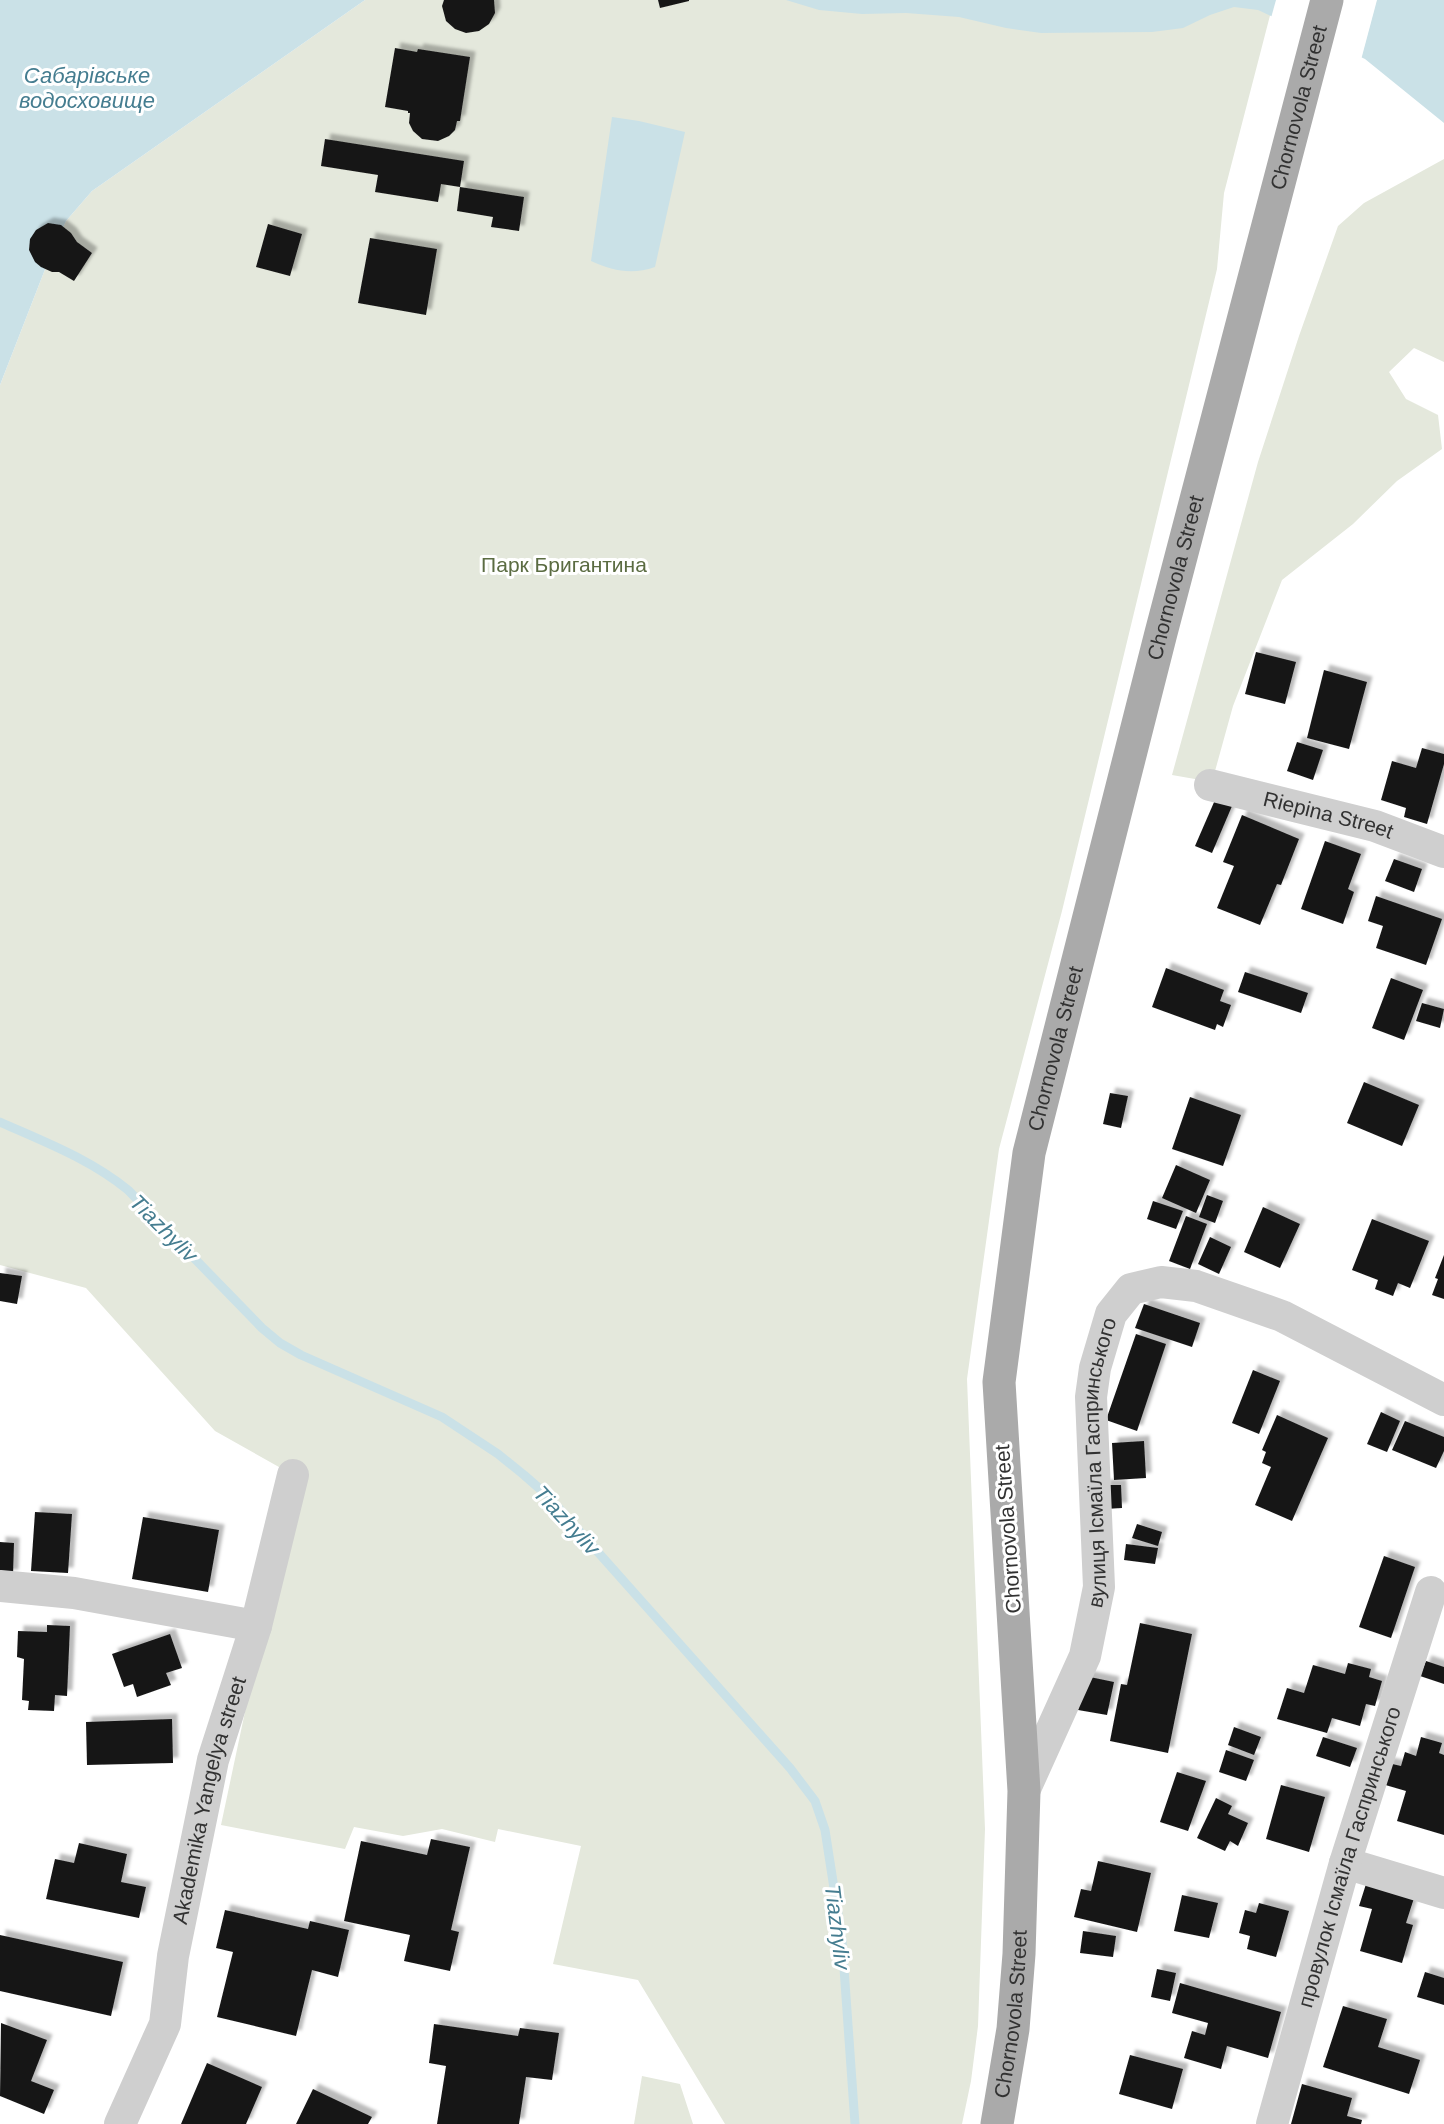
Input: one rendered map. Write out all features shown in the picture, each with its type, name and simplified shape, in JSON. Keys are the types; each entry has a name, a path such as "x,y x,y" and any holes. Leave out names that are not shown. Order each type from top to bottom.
{"main road":[{"name":"Chornovola Street","path":"997,2124 1013,2030 1016,1997 1024,1791 999,1382 1029,1153 1158,645 1327,0"}],"street":[{"name":"Riepina Street","path":"1210,785 1375,826 1444,852"},
{"name":"вулиця Ісмаїла Гаспринського","path":"1024,1791 1085,1656 1099,1587 1091,1397 1095,1368 1111,1314 1131,1289 1161,1281 1196,1286 1282,1316 1444,1400"},
{"name":"Akademika Yangelya street","path":"120,2124 165,2024 173,1956 213,1760 256,1626 293,1475"},
{"path":"0,1586 74,1593 256,1626"},
{"name":"провулок Ісмаїла Гаспринського","path":"1272,2124 1345,1863 1431,1592"},
{"path":"1345,1863 1444,1893"}],"green space":[{"name":"Парк Бригантина","path":"365,0 1274,0 1224,193 1217,269 1062,911 999,1149 967,1379 985,1829 978,2026 971,2081 962,2124 725,2124 638,1980 553,1964 581,1846 498,1829 495,1842 442,1829 403,1836 354,1827 345,1849 221,1825 295,1476 215,1431 86,1288 0,1265 0,385 66,221 92,191"},
{"path":"1444,159 1444,362 1414,348 1389,372 1406,399 1438,415 1442,449 1397,481 1353,524 1282,580 1233,706 1212,782 1172,775 1258,462 1338,226 1364,203"},
{"path":"642,2076 680,2084 693,2124 634,2124"}],"water":[{"name":"Сабарівське водосховище","path":"0,0 365,0 92,191 66,221 0,385"},
{"path":"786,0 1444,0 1444,123 1365,59 1258,10 1234,7 1183,28 1152,32 1041,33 959,17 906,13 862,14 819,10"},
{"path":"612,117 685,132 655,267 638,271 623,271 591,261"}],"pier":[{"path":"1276,0 1377,0 1361,60 1271,18"}],"building":[{"path":"444,0 494,0 495,13 489,24 479,31 466,33 455,29 446,21 442,6"},
{"path":"658,0 689,0 689,1 660,8"},
{"path":"395,48 470,57 460,121 457,121 455,130 449,136 438,141 422,139 413,131 409,123 410,113 408,111 385,107"},
{"path":"325,139 464,161 460,187 441,184 438,202 375,192 378,175 321,166"},
{"path":"460,187 524,197 519,231 491,227 493,217 457,211"},
{"path":"48,223 61,225 77,242 92,253 74,281 59,272 52,272 41,267 35,262 29,250 30,239 36,230"},
{"path":"268,224 302,234 290,276 256,267"},
{"path":"370,238 437,249 426,315 358,303"},
{"path":"1256,652 1296,662 1285,704 1245,694"},
{"path":"1324,670 1367,682 1349,749 1307,738"},
{"path":"1297,742 1323,750 1313,780 1287,771"},
{"path":"1422,748 1444,754 1444,764 1427,824 1404,817 1406,808 1381,800 1392,761 1416,768"},
{"path":"1218,793 1235,799 1212,853 1195,846"},
{"path":"1242,815 1299,839 1281,885 1277,884 1260,925 1217,908 1234,866 1223,862"},
{"path":"1325,841 1361,854 1348,889 1354,892 1343,924 1301,909"},
{"path":"1394,859 1422,869 1414,892 1385,881"},
{"path":"1376,896 1442,919 1426,965 1376,948 1383,926 1368,921"},
{"path":"1166,968 1224,990 1220,1001 1231,1005 1223,1027 1217,1024 1215,1030 1152,1007"},
{"path":"1245,972 1308,993 1301,1013 1238,992"},
{"path":"1391,978 1423,990 1404,1040 1372,1028"},
{"path":"1422,1003 1444,1009 1440,1028 1416,1021"},
{"path":"1364,1082 1419,1105 1402,1146 1347,1123"},
{"path":"1110,1093 1128,1096 1121,1128 1103,1124"},
{"path":"1190,1097 1241,1115 1223,1166 1172,1149"},
{"path":"1176,1165 1210,1180 1196,1213 1162,1198"},
{"path":"1207,1195 1223,1201 1215,1223 1199,1217"},
{"path":"1153,1201 1183,1211 1176,1229 1147,1219"},
{"path":"1263,1207 1300,1224 1280,1268 1244,1252"},
{"path":"1186,1216 1207,1224 1190,1269 1169,1261"},
{"path":"1372,1219 1429,1241 1410,1288 1398,1283 1393,1296 1375,1289 1378,1280 1352,1270"},
{"path":"1210,1237 1231,1247 1219,1274 1198,1264"},
{"path":"1444,1255 1444,1299 1432,1295 1438,1279 1435,1278"},
{"path":"0,1273 22,1276 17,1304 0,1301"},
{"path":"1144,1304 1200,1323 1192,1347 1135,1328"},
{"path":"1136,1334 1166,1344 1137,1431 1106,1420"},
{"path":"1253,1370 1280,1381 1259,1434 1232,1423"},
{"path":"1381,1412 1400,1421 1387,1452 1367,1444"},
{"path":"1277,1415 1328,1438 1292,1521 1255,1505 1271,1467 1262,1463 1266,1452 1262,1450"},
{"path":"1405,1421 1444,1437 1444,1451 1436,1468 1392,1450"},
{"path":"1144,1441 1146,1478 1114,1480 1112,1443"},
{"path":"1104,1485 1121,1485 1122,1508 1105,1509"},
{"path":"35,1512 72,1514 68,1573 31,1571"},
{"path":"143,1517 219,1530 208,1592 132,1579"},
{"path":"1137,1524 1162,1532 1158,1546 1132,1538"},
{"path":"0,1542 14,1543 13,1575 0,1575"},
{"path":"1126,1544 1158,1548 1155,1564 1124,1560"},
{"path":"1384,1556 1415,1567 1391,1638 1359,1627"},
{"path":"1140,1623 1192,1634 1168,1753 1110,1741 1121,1684 1127,1685"},
{"path":"47,1625 70,1626 67,1696 55,1695 54,1711 28,1710 29,1701 22,1700 24,1659 17,1657 18,1631 47,1632"},
{"path":"170,1634 182,1668 166,1673 171,1685 137,1697 133,1684 124,1687 112,1654"},
{"path":"1426,1661 1444,1667 1444,1684 1420,1676"},
{"path":"1348,1663 1371,1669 1369,1677 1382,1681 1375,1706 1366,1704 1360,1726 1332,1718 1327,1733 1277,1719 1287,1688 1304,1693 1313,1665 1345,1674"},
{"path":"1085,1676 1114,1682 1107,1715 1078,1710"},
{"path":"172,1719 173,1763 87,1765 86,1722"},
{"path":"1234,1727 1261,1737 1254,1755 1228,1745"},
{"path":"1323,1737 1357,1748 1350,1767 1316,1756"},
{"path":"1421,1737 1442,1743 1439,1753 1444,1755 1444,1835 1397,1821 1406,1791 1382,1784 1388,1763 1401,1766 1405,1752 1416,1756"},
{"path":"1226,1750 1254,1760 1246,1781 1219,1772"},
{"path":"1177,1772 1206,1781 1188,1831 1160,1822"},
{"path":"1281,1785 1325,1797 1309,1852 1266,1839"},
{"path":"1216,1798 1232,1806 1228,1814 1248,1823 1238,1846 1230,1841 1225,1851 1197,1838"},
{"path":"431,1839 470,1847 451,1930 459,1932 450,1971 404,1961 410,1935 344,1921 361,1841 427,1855"},
{"path":"79,1843 127,1854 121,1882 146,1887 139,1918 46,1899 55,1859 74,1863"},
{"path":"1098,1861 1151,1873 1137,1932 1074,1917 1081,1889 1091,1891"},
{"path":"1366,1884 1414,1898 1406,1923 1413,1925 1402,1963 1360,1951 1372,1909 1359,1906"},
{"path":"1182,1895 1218,1903 1209,1938 1174,1931"},
{"path":"1259,1903 1289,1911 1276,1957 1247,1949 1250,1936 1239,1933 1245,1910 1256,1913"},
{"path":"225,1910 308,1929 310,1921 349,1930 338,1977 312,1970 296,2036 217,2017 233,1952 216,1948"},
{"path":"1083,1931 1116,1936 1113,1957 1080,1953"},
{"path":"0,1935 123,1962 111,2016 0,1991"},
{"path":"1157,1969 1176,1973 1170,2001 1151,1997"},
{"path":"1425,1972 1444,1978 1444,2005 1417,1997"},
{"path":"1180,1983 1281,2012 1268,2058 1227,2046 1221,2069 1184,2058 1192,2031 1205,2035 1208,2023 1172,2013"},
{"path":"1343,2006 1387,2019 1378,2047 1420,2060 1409,2094 1323,2067"},
{"path":"1,2023 47,2040 31,2081 54,2090 44,2114 0,2096"},
{"path":"434,2024 518,2036 520,2028 559,2033 552,2080 526,2077 519,2124 437,2124 446,2066 429,2063"},
{"path":"1130,2055 1183,2069 1172,2109 1119,2094"},
{"path":"207,2063 262,2087 246,2124 181,2124"},
{"path":"1302,2084 1352,2098 1347,2116 1362,2120 1361,2124 1291,2124"},
{"path":"313,2089 372,2117 368,2124 296,2124"}],"waterway":[{"name":"Tiazhyliv","path":"0,1122 83,1160 128,1190 262,1328 280,1343 301,1355 442,1417 498,1454 524,1475 548,1496 790,1768 815,1801 825,1830 842,1940 855,2124"}]}
